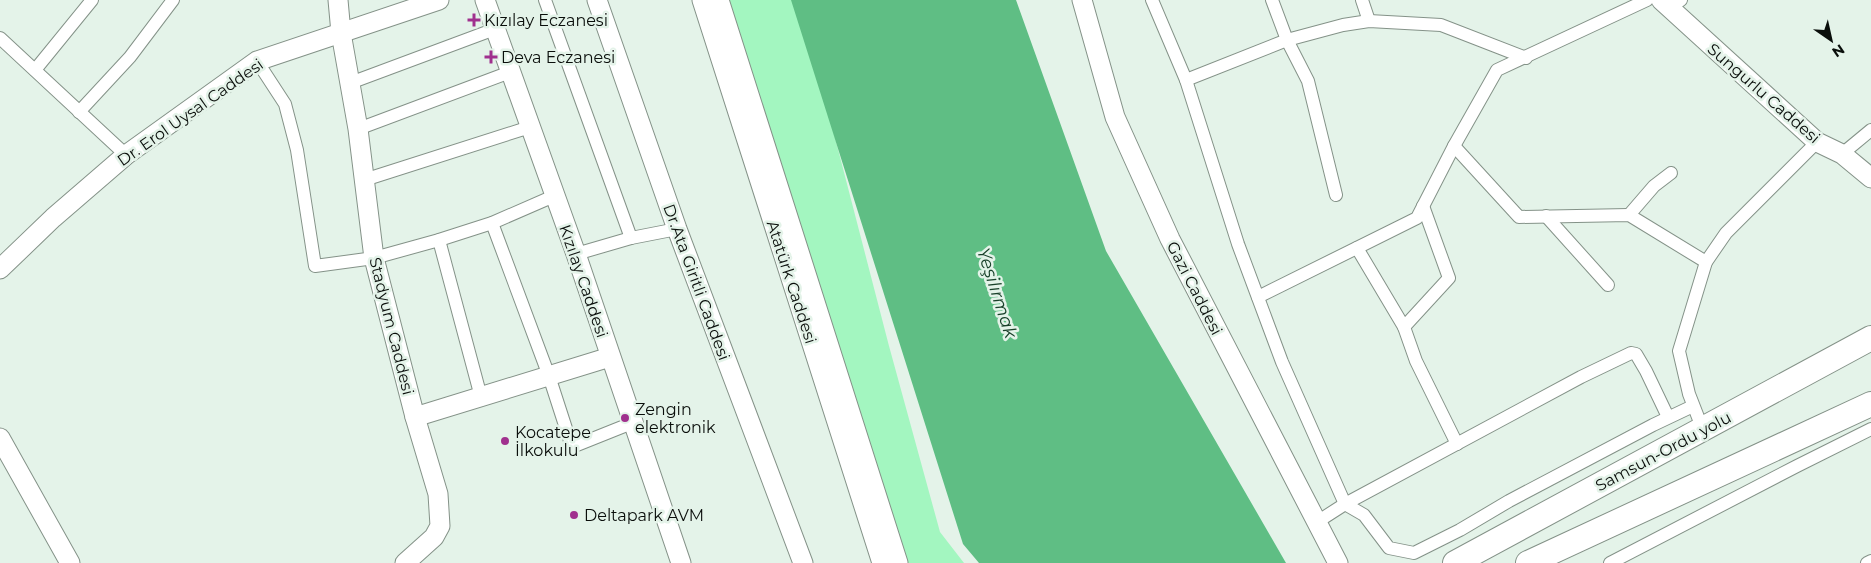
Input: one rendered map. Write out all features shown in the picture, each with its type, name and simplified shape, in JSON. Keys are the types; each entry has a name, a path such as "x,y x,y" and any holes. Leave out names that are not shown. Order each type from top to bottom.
{"highway":[{"name":"Samsun-Ordu yolu","path":"1455,563 1871,338"},
{"path":"1528,563 1871,404"}],"street":[{"path":"35,70 92,0"},
{"path":"80,112 130,57 173,0"},
{"name":"Stadyum Caddesi","path":"338,0 341,33 358,129 374,258 414,417 610,357"},
{"name":"Dr. Erol Uysal Caddesi","path":"0,268 53,218 126,155 257,62 440,0"},
{"name":"Kızılay Caddesi","path":"485,0 576,254 681,563"},
{"path":"545,0 631,238"},
{"name":"Dr.Ata Giritli Caddesi","path":"597,0 676,229 803,563"},
{"name":"Atatürk Caddesi","path":"702,0 882,563"},
{"name":"Atatürk Caddesi","path":"719,0 898,563"},
{"name":"Gazi Caddesi","path":"1082,0 1114,117 1170,240 1338,563"},
{"path":"1152,0 1186,80 1238,244 1282,362 1345,504 1364,515 1389,548 1414,553 1694,406"},
{"path":"1272,0 1288,40 1308,81 1336,195"},
{"path":"1362,0 1369,20"},
{"path":"1258,297 1417,218 1496,70 1526,58 1647,0"},
{"name":"Sungurlu Caddesi","path":"1670,3 1817,142 1842,154 1871,178"},
{"path":"1186,80 1288,40 1369,20 1441,25 1526,58"},
{"path":"350,83 495,29"},
{"path":"0,38 126,155"},
{"path":"257,62 286,104 297,150 315,266 374,258 439,240 492,223 554,196"},
{"path":"358,129 510,72"},
{"path":"364,180 530,127"},
{"path":"1842,154 1871,130"},
{"path":"1703,430 1694,406 1679,351 1706,262 1726,233 1817,142"},
{"path":"1454,146 1519,216 1629,215 1706,262"},
{"path":"1629,215 1654,186 1670,173"},
{"path":"1404,327 1449,278 1423,206"},
{"path":"1546,216 1608,285"},
{"path":"492,223 549,376 572,447 632,423"},
{"path":"576,254 631,238 676,229"},
{"path":"439,240 481,397"},
{"path":"1356,248 1404,327 1416,361 1457,444"},
{"path":"1317,522 1345,504 1631,352 1636,354 1646,371 1668,418"},
{"path":"405,563 434,537 440,526 438,494 414,417"},
{"path":"1610,563 1871,429"},
{"path":"2,445 70,563"},
{"path":"1867,563 1871,560"}],"shaded area":[{"path":"724,0 792,0 818,72 889,346 940,532 964,563 893,563"}],"water":[{"name":"Yeşilırmak","path":"791,0 1016,0 1106,251 1286,563 979,563 963,544"}],"place":[{"name":"Kızılay Eczanesi","path":"474,20"},
{"name":"Deva Eczanesi","path":"491,57"},
{"name":"Zengin elektronik","path":"625,418"},
{"name":"Kocatepe İlkokulu","path":"505,441"},
{"name":"Deltapark AVM","path":"574,515"}]}
